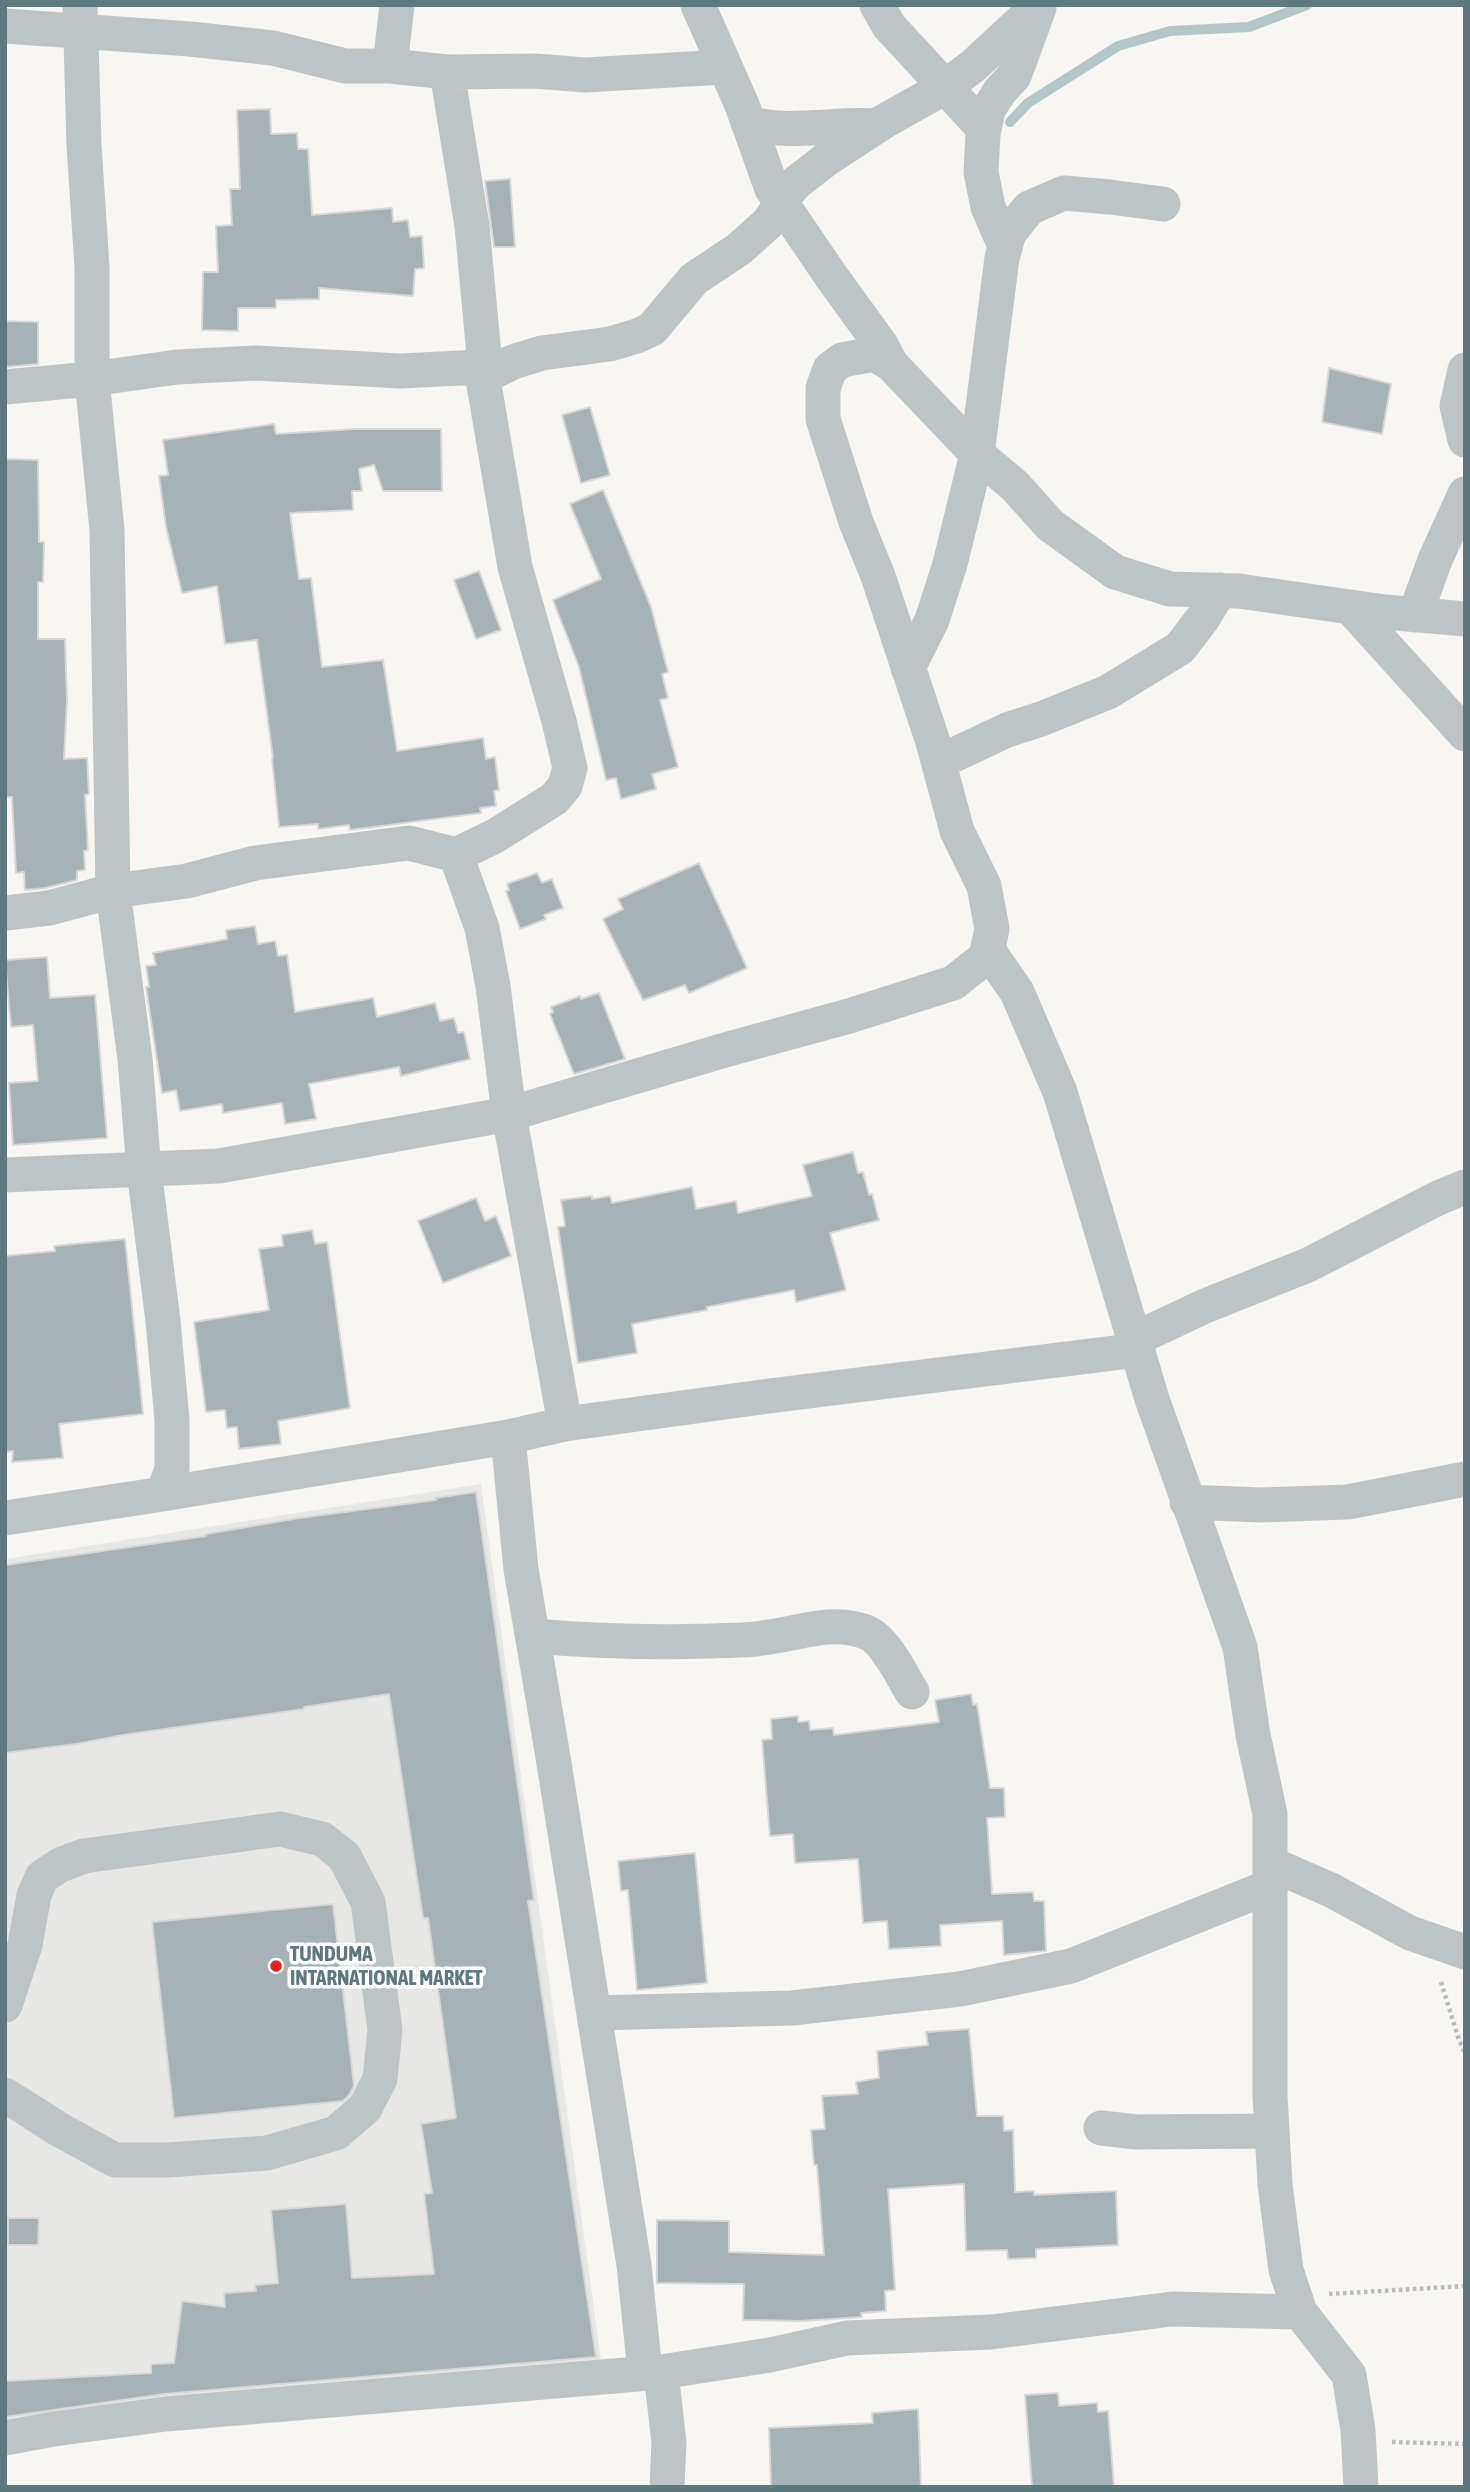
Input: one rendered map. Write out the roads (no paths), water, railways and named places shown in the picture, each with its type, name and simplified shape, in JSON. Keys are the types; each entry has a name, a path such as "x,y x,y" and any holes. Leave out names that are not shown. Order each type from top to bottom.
{"street":[{"path":"390,66 397,5"},
{"path":"698,5 748,122 772,189 881,345 891,364"},
{"path":"877,5 888,26 984,129"},
{"path":"5,387 92,379 177,367 256,363 400,371 482,372 542,353 610,344 637,336 652,329 694,279 739,249 768,223 797,182 877,126 946,87 1040,5"},
{"path":"1005,246 988,207 981,173 984,129 988,110 1014,76 1040,5"},
{"path":"81,18 84,145 92,267 92,379 107,530 113,891 135,1059 144,1170 172,1420 172,1469 163,1494"},
{"path":"5,26 81,18 273,48 345,66 390,66 447,72 535,71 585,75 724,66"},
{"path":"5,913 50,908 113,891 187,881 255,863 409,843 456,855 495,836 554,799 565,786 570,768 514,567 482,372 484,355 472,226 447,72"},
{"path":"748,122 788,130 852,124 877,126"},
{"path":"908,668 932,620 950,564 977,454 1002,258 1009,233 1029,208 1064,193 1163,204"},
{"path":"5,1175 219,1166 509,1114 712,1053 849,1016 953,983 986,957 992,929 984,886 957,831 939,762 823,419 823,388 830,369 842,360 874,354 891,364 1050,525 1115,572 1170,589 1239,591 1350,607 1465,619"},
{"path":"1465,370 1457,406 1465,440"},
{"path":"1415,615 1435,560 1465,494"},
{"path":"939,762 1007,730 1108,692 1180,648 1220,590"},
{"path":"1350,607 1465,734"},
{"path":"456,855 482,928 493,986 509,1114 565,1424"},
{"path":"988,950 1017,992 1060,1092 1152,1399 1240,1647 1253,1735 1270,1814 1270,2096 1275,2183 1286,2270 1298,2306 1349,2375 1359,2439 1361,2487"},
{"path":"5,1518 508,1437 565,1424 1137,1345 1205,1306 1308,1265 1438,1198 1465,1187"},
{"path":"508,1437 521,1569 634,2265 669,2443 667,2487"},
{"path":"1188,1502 1261,1505 1348,1502 1465,1479"},
{"path":"533,1636 592,1641 678,1642 763,1639 816,1628 850,1627 872,1634 892,1657 912,1692"},
{"path":"5,2005 25,1945 34,1895 42,1877 60,1865 84,1856 280,1829 322,1839 344,1856 368,1902 385,2030 380,2079 365,2108 336,2133 267,2153 168,2160 115,2160 5,2095"},
{"path":"594,2013 792,2008 960,1989 1071,1966 1271,1875 1331,1890 1420,1937 1465,1952"},
{"path":"1101,2128 1137,2132 1272,2131"},
{"path":"5,2438 166,2414 653,2372 770,2354 848,2338 991,2332 1172,2309 1298,2306"}],"waterway":[{"path":"1010,122 1028,103 1118,46 1170,31 1249,27 1307,5"}],"place":[{"name":"TUNDUMA INTARNATIONAL MARKET","path":"276,1966"}]}
